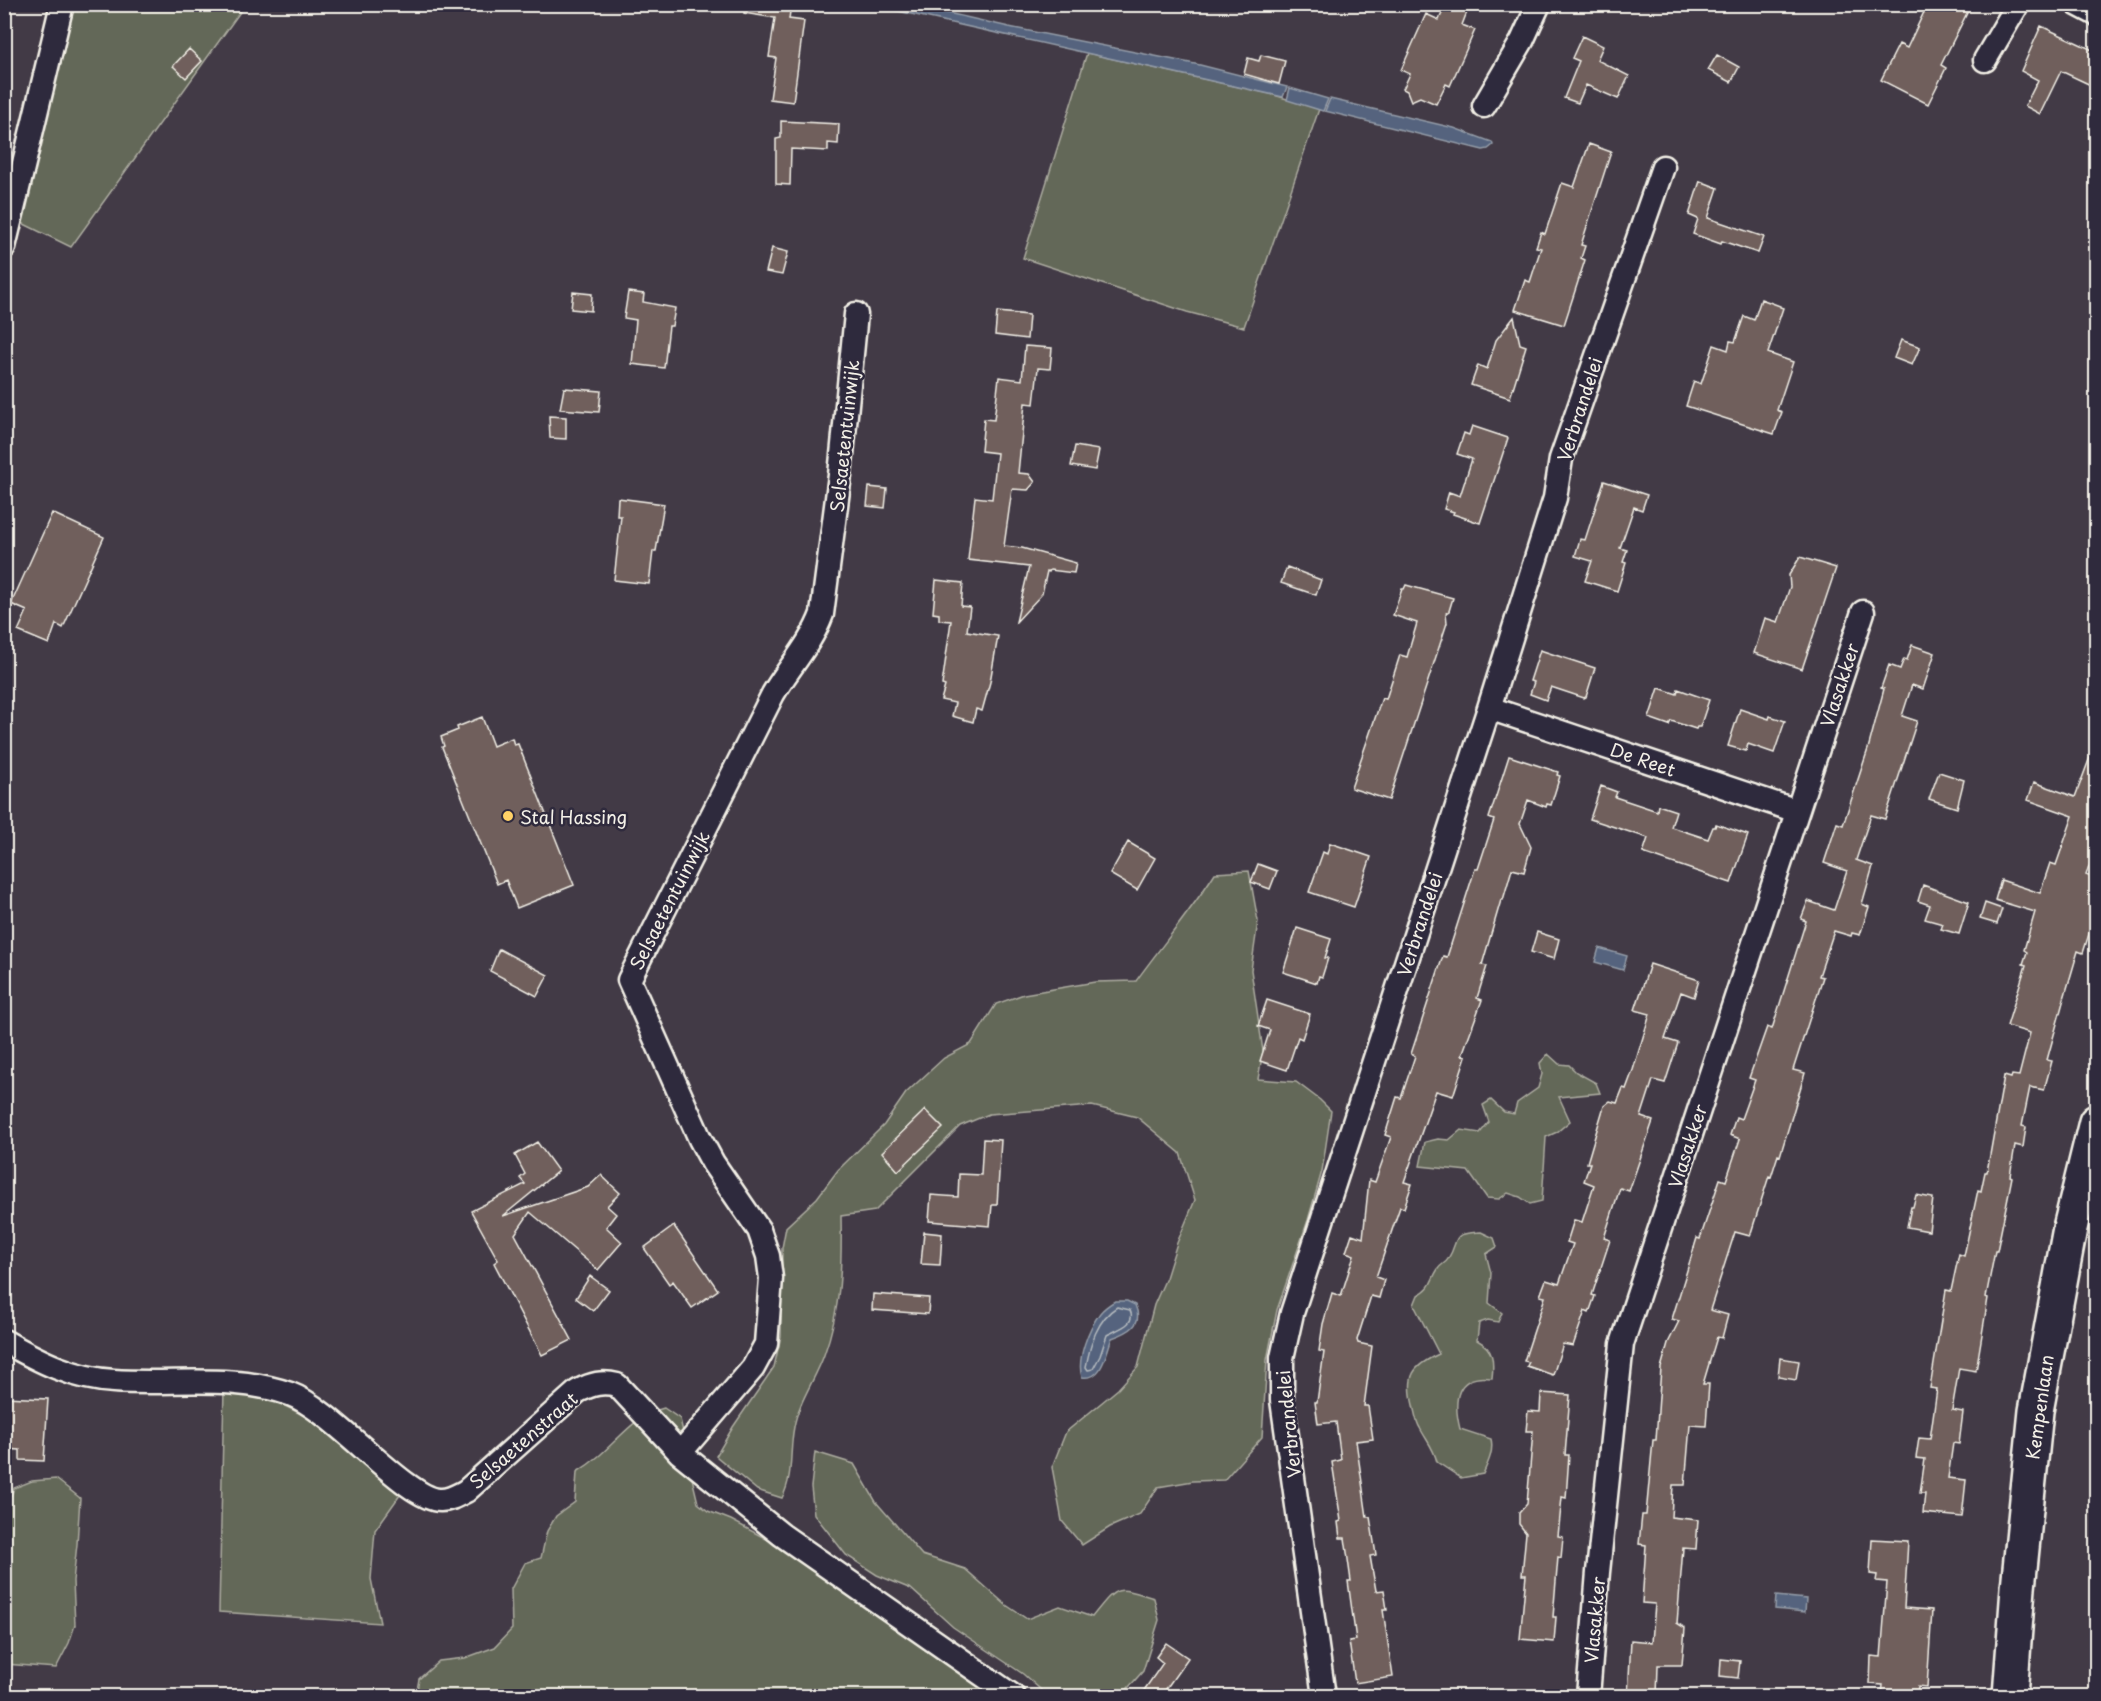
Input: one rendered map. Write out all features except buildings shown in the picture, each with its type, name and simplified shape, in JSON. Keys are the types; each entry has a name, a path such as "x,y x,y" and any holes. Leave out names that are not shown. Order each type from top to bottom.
{"main road":[{"name":"Kempenlaan","path":"2010,1696 2018,1588 2036,1411 2070,1228 2097,1122"}],"street":[{"path":"4,248 62,4"},
{"path":"1484,106 1522,41 1539,4"},
{"path":"1985,60 2018,4"},
{"path":"2077,4 2097,14"},
{"name":"Verbrandelei","path":"1324,1696 1282,1400 1282,1358 1292,1313 1556,498 1561,459 1663,167"},
{"name":"Selsaetentuinwijk","path":"680,1453 753,1368 766,1344 771,1278 768,1256 759,1230 713,1163 700,1139 629,980 773,694 812,638 822,614 840,475 856,314"},
{"name":"Vlasakker","path":"1588,1696 1599,1560 1622,1344 1863,612"},
{"name":"De Reet","path":"1489,708 1797,811"},
{"name":"Selsaetenstraat","path":"4,1341 39,1361 89,1378 114,1381 250,1383 291,1394 321,1412 416,1492 439,1501 466,1491 578,1391 592,1384 605,1382 617,1385 680,1453 782,1534 1013,1696"}],"green space":[{"path":"72,5 245,5 71,247 22,223"},
{"path":"1087,53 1271,94 1319,109 1244,327 1187,312 1023,258"},
{"path":"1249,871 1258,921 1251,970 1263,1051 1258,1079 1296,1082 1331,1111 1322,1171 1277,1310 1267,1360 1262,1437 1224,1480 1193,1481 1158,1487 1140,1514 1110,1527 1082,1545 1062,1521 1052,1467 1066,1432 1118,1389 1138,1367 1154,1305 1195,1200 1180,1153 1137,1117 1092,1106 989,1114 960,1126 875,1211 841,1216 841,1269 834,1320 824,1355 796,1418 788,1481 782,1498 757,1490 716,1456 774,1367 781,1336 782,1248 786,1227 817,1198 838,1170 884,1125 906,1093 944,1058 971,1044 996,1004 1024,994 1095,982 1136,981 1215,873"},
{"path":"1548,1054 1559,1064 1569,1065 1576,1072 1596,1083 1600,1093 1559,1097 1570,1121 1557,1132 1546,1137 1542,1201 1530,1204 1508,1193 1499,1199 1487,1198 1468,1171 1420,1166 1425,1142 1438,1139 1449,1140 1461,1130 1480,1133 1489,1122 1483,1105 1491,1100 1504,1112 1514,1114 1517,1103 1538,1088 1542,1074 1540,1063"},
{"path":"1481,1232 1494,1238 1497,1247 1486,1254 1491,1273 1489,1303 1502,1313 1498,1322 1488,1320 1479,1323 1477,1340 1487,1347 1492,1356 1492,1378 1470,1380 1464,1385 1459,1391 1457,1409 1460,1429 1491,1439 1492,1448 1483,1474 1461,1478 1437,1462 1416,1417 1410,1386 1413,1373 1423,1363 1439,1354 1414,1305 1418,1295 1429,1286 1439,1268 1448,1259 1457,1238 1464,1234"},
{"path":"224,1389 273,1400 321,1424 400,1495 375,1530 371,1579 380,1623 219,1612"},
{"path":"664,1408 680,1419 684,1436 684,1468 692,1478 698,1503 708,1511 731,1520 791,1552 992,1696 416,1696 419,1679 439,1661 465,1658 495,1647 512,1629 511,1589 525,1563 541,1558 547,1531 556,1516 575,1502 577,1472 600,1455 637,1421"},
{"path":"815,1452 854,1464 876,1502 922,1555 965,1569 1006,1605 1027,1619 1060,1606 1092,1617 1112,1594 1124,1590 1154,1598 1159,1620 1143,1671 1121,1696 1048,1696 1023,1674 953,1627 911,1589 877,1575 846,1555 814,1514 811,1487"},
{"path":"56,1479 80,1498 73,1581 75,1625 56,1668 5,1664 5,1511 14,1488 32,1481"}],"water":[{"path":"871,5 913,5 1009,27 1200,65 1287,87 1283,97"},
{"path":"1290,88 1328,99 1323,111 1287,100"},
{"path":"1330,99 1454,128 1492,142 1493,145 1483,150 1325,111"},
{"path":"1599,948 1627,956 1623,970 1595,962"},
{"path":"1115,1301 1127,1301 1135,1305 1138,1318 1136,1323 1129,1330 1112,1338 1103,1364 1095,1375 1082,1377 1082,1353 1088,1335 1100,1313"},
{"path":"1776,1596 1806,1599 1805,1612 1775,1609"}],"place":[{"name":"Stal Hassing","path":"508,816"}]}
